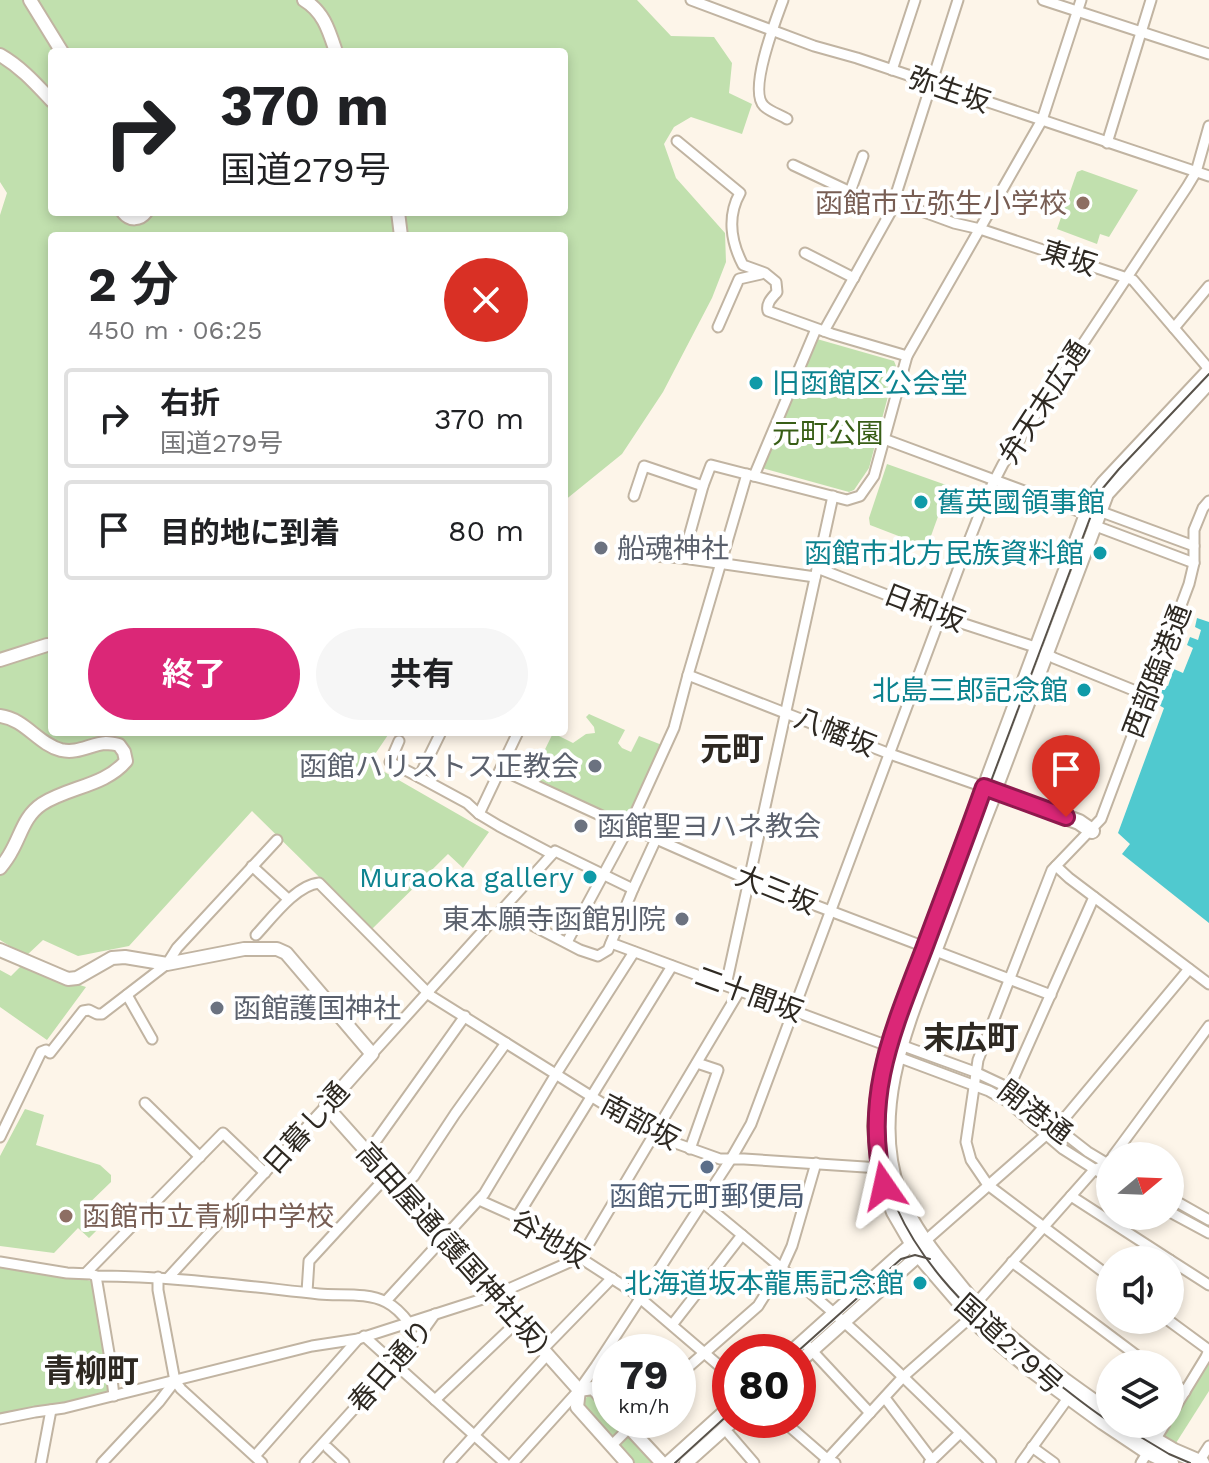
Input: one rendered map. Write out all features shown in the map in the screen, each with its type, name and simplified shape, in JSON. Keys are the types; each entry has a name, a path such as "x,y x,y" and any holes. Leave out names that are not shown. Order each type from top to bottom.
{"highway":[{"path":"989,789 1079,822 1092,831"},
{"name":"国道279号","path":"989,789 930,948 876,1112 880,1168 890,1204 919,1247 973,1311 1029,1352 1072,1393 1148,1452 1171,1463"},
{"name":"国道279号","path":"896,1049 887,1134 898,1193 919,1247"},
{"name":"国道279号","path":"1072,1393 1096,1406"},
{"name":"国道279号","path":"1148,1452 1200,1463"}],"main road":[{"path":"30,0 60,48"},
{"path":"304,0 321,14 335,48"},
{"path":"0,55 12,62 48,97"},
{"path":"989,789 1038,650 1090,520 1095,494 1209,369"},
{"path":"1090,520 1099,511 1111,488 1209,383"},
{"path":"0,660 48,645"},
{"path":"0,716 21,724 59,750 81,750 107,743 119,745 126,761 118,771 52,799 34,811 0,868"},
{"path":"0,950 68,979 77,978 112,958 125,957 167,964 244,949 277,949 286,953 372,1054"},
{"name":"日暮し通","path":"326,1106 372,1054"},
{"name":"高田屋通(護国神社坂)","path":"326,1106 579,1390"},
{"path":"816,1338 919,1247"},
{"path":"592,1388 579,1390 577,1407 627,1463"},
{"path":"668,1463 712,1423"},
{"path":"641,1438 662,1463"},
{"path":"686,1463 714,1438"}],"street":[{"name":"弥生坂","path":"691,0 814,46 1209,176"},
{"path":"783,0 761,70 760,99 764,106 787,119"},
{"path":"892,70 915,0"},
{"path":"567,942 629,828 674,728 720,563 751,475 820,330 854,278 893,205 958,0"},
{"path":"1043,0 1209,54"},
{"path":"683,558 711,465 847,500 860,496 874,476 907,356 1042,120 1081,0"},
{"path":"1107,143 1151,0"},
{"name":"弁天末広通","path":"513,1463 579,1390 751,1124 994,479 1196,172 1209,126"},
{"path":"677,141 740,193 731,219 734,249 743,265 765,273 776,282 777,292 770,301 768,311 907,356"},
{"path":"850,192 863,156"},
{"name":"東坂","path":"793,165 850,192 980,229 1127,277 1133,280 1209,369"},
{"path":"805,253 854,278"},
{"path":"718,327 739,279 765,273"},
{"path":"1174,328 1209,286"},
{"path":"884,439 994,479 1194,563"},
{"path":"634,496 644,466 703,486"},
{"path":"726,985 833,496"},
{"name":"西部臨港通","path":"988,1185 967,1148 975,1072 1049,878 1056,866 1101,819 1189,584 1194,563 1194,530 1209,501"},
{"path":"1099,511 1194,546"},
{"name":"日和坂","path":"653,556 816,572 1038,650 1148,696"},
{"name":"八幡坂","path":"688,675 989,789"},
{"path":"419,777 439,736"},
{"path":"479,814 516,736"},
{"path":"399,741 390,762 467,803 479,814 633,889"},
{"name":"大三坂","path":"502,770 749,880 1051,995"},
{"path":"503,910 580,950 598,956 608,950 656,839"},
{"path":"0,1137 41,1052 46,1050 50,1053 83,1011 102,1014 167,964 177,948 277,840"},
{"name":"日暮し通","path":"372,1054 554,853"},
{"path":"252,866 288,899 256,935"},
{"path":"1056,866 1209,984"},
{"name":"南部坂","path":"288,899 313,883 319,883 427,993 653,1135 720,1159 880,1168"},
{"path":"1009,1088 1094,897"},
{"name":"二十間坂","path":"611,943 896,1049"},
{"path":"386,1301 479,1200 634,952"},
{"path":"517,1217 672,966"},
{"path":"919,1247 1056,1127 1189,969"},
{"path":"581,1257 740,990"},
{"path":"127,995 152,1039"},
{"path":"368,1152 465,1016"},
{"path":"1124,1142 1209,1026"},
{"path":"400,1188 414,1176 506,1043"},
{"name":"開港通","path":"896,1049 975,1072 1009,1088 1096,1155"},
{"name":"開港通","path":"896,1049 1007,1101 1046,1135 1094,1170"},
{"path":"690,1149 718,1070 697,1063"},
{"path":"145,1103 200,1157"},
{"name":"日暮し通","path":"163,1277 326,1106"},
{"path":"91,1275 223,1133 265,1173"},
{"path":"696,1361 758,1306 782,1268 792,1246 816,1163"},
{"path":"802,1438 829,1462 903,1377 973,1311 1094,1170"},
{"path":"307,1292 309,1261 388,1175"},
{"path":"988,1185 1096,1266"},
{"path":"1071,1196 1148,1246"},
{"name":"谷地坂","path":"479,1200 517,1217 612,1278 641,1298 712,1359"},
{"path":"702,1202 838,1317 991,1463"},
{"path":"1184,1206 1209,1220"},
{"path":"1184,1220 1209,1233"},
{"path":"672,1325 742,1235"},
{"name":"春日通り","path":"305,1463 395,1365 435,1314 495,1295 581,1257"},
{"path":"0,1262 56,1272 163,1277 358,1295 386,1301 409,1323"},
{"path":"1012,1262 1129,1350"},
{"path":"1184,1269 1209,1285"},
{"path":"91,1275 109,1353 114,1396"},
{"path":"163,1277 158,1290 175,1381 258,1460 361,1338"},
{"path":"449,1463 612,1278"},
{"path":"0,1419 114,1396 312,1346 361,1338 435,1314"},
{"path":"435,1400 518,1321"},
{"path":"1184,1332 1209,1350 1185,1392"},
{"path":"361,1338 505,1463"},
{"path":"816,1356 870,1413"},
{"path":"102,1463 175,1381"},
{"path":"1021,1463 1072,1393"},
{"path":"885,1398 931,1461 960,1433"},
{"path":"41,1463 51,1410"},
{"path":"611,1446 617,1438"},
{"path":"732,1438 748,1461"},
{"path":"1200,1463 1209,1446"},
{"path":"1032,1447 1054,1463"},
{"path":"328,1448 344,1463"}],"green space":[{"path":"0,0 637,0 671,36 714,37 732,63 729,93 752,104 742,134 691,117 674,127 664,144 676,178 725,233 726,262 712,298 663,392 622,454 568,498 568,232 48,232 48,736 387,736 369,763 489,832 463,868 448,854 372,929 252,811 129,946 78,956 43,940 26,956 0,940 0,215 7,193 0,182"},
{"path":"1082,170 1138,190 1109,237 1100,234 1097,244 1057,229 1077,172"},
{"name":"元町公園","path":"817,339 894,361 896,366 869,468 854,490 849,492 762,468"},
{"path":"887,464 949,486 927,547 870,525 869,518"},
{"path":"589,714 625,730 618,743 631,752 639,736 662,745 624,823 530,780 552,736 573,743 586,734 595,733 586,717"},
{"path":"21,966 86,987 47,1040 0,1007 0,970 11,976"},
{"path":"25,1109 44,1115 36,1145 100,1165 111,1175 111,1182 82,1210 99,1228 89,1238 78,1228 54,1253 0,1246 0,1156"},
{"path":"0,1266 93,1281 110,1392 0,1417"},
{"path":"1209,1363 1209,1391 1184,1430 1184,1403"},
{"path":"591,1392 592,1416 581,1404"},
{"path":"612,1438 633,1438 654,1462 634,1463"}],"water":[{"path":"1197,618 1209,622 1209,923 1122,854 1130,844 1118,833 1164,708 1155,703 1161,684 1168,686 1171,677 1165,674 1167,666 1183,673 1193,648 1187,645 1190,637 1198,640 1201,630 1195,627"}],"tram line":[{"path":"1096,1412 997,1335 943,1280 920,1249 900,1216 887,1181 879,1144 880,1103 895,1036 1095,505 1103,488 1119,469 1209,374"},
{"path":"816,1335 901,1259 915,1255 930,1259"},
{"path":"675,1463 712,1429"},
{"path":"1142,1438 1190,1463"}],"place":[{"name":"函館市立弥生小学校","path":"1083,203"},
{"name":"旧函館区公会堂","path":"756,383"},
{"name":"舊英國領事館","path":"921,502"},
{"name":"船魂神社","path":"601,548"},
{"name":"函館市北方民族資料館","path":"1100,553"},
{"name":"北島三郎記念館","path":"1084,690"},
{"name":"函館ハリストス正教会","path":"595,766"},
{"name":"函館聖ヨハネ教会","path":"581,826"},
{"name":"Muraoka gallery","path":"590,877"},
{"name":"東本願寺函館別院","path":"682,919"},
{"name":"函館護国神社","path":"217,1008"},
{"name":"函館元町郵便局","path":"707,1167"},
{"name":"函館市立青柳中学校","path":"66,1216"},
{"name":"北海道坂本龍馬記念館","path":"920,1283"}],"district":[{"name":"元町","path":"732,749"},
{"name":"末広町","path":"971,1038"},
{"name":"青柳町","path":"91,1371"}],"route":[{"path":"884,1186 875,1126 887,1047 984,787 1066,817"}]}
